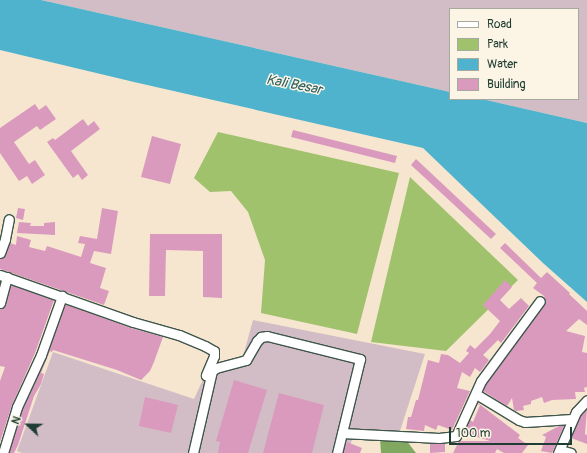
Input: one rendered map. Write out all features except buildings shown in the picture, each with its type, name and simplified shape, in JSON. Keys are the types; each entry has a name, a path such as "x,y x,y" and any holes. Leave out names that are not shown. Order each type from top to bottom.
{"street":[{"path":"0,253 5,240 9,219"},
{"path":"0,303 4,276 133,322 179,335 214,351 214,356 205,379 208,386"},
{"path":"2,453 17,407 41,355 62,296"},
{"path":"342,433 454,437 459,431 481,381 540,301"},
{"path":"193,453 212,371 216,368 246,360 257,341 262,337 267,336 360,360 337,453"},
{"path":"476,394 512,418 525,422 572,419"},
{"path":"571,453 559,451 572,419 577,410 587,400"}],"shaded area":[{"path":"41,0 587,0 587,123 486,100 579,100 579,8 449,8 449,92"},
{"path":"253,320 425,354 399,434 355,430 348,453 22,453 17,451 53,352 194,399 210,364 242,360"}],"green space":[{"path":"218,132 399,173 357,334 261,313 265,260 248,212 231,191 210,192 194,178"},
{"path":"410,177 518,280 446,351 371,342"},
{"path":"380,438 406,440 416,453 381,453"}],"water":[{"name":"Kali Besar","path":"0,0 41,0 449,92 449,100 486,100 587,123 587,302 543,263 423,148 0,50"}]}
